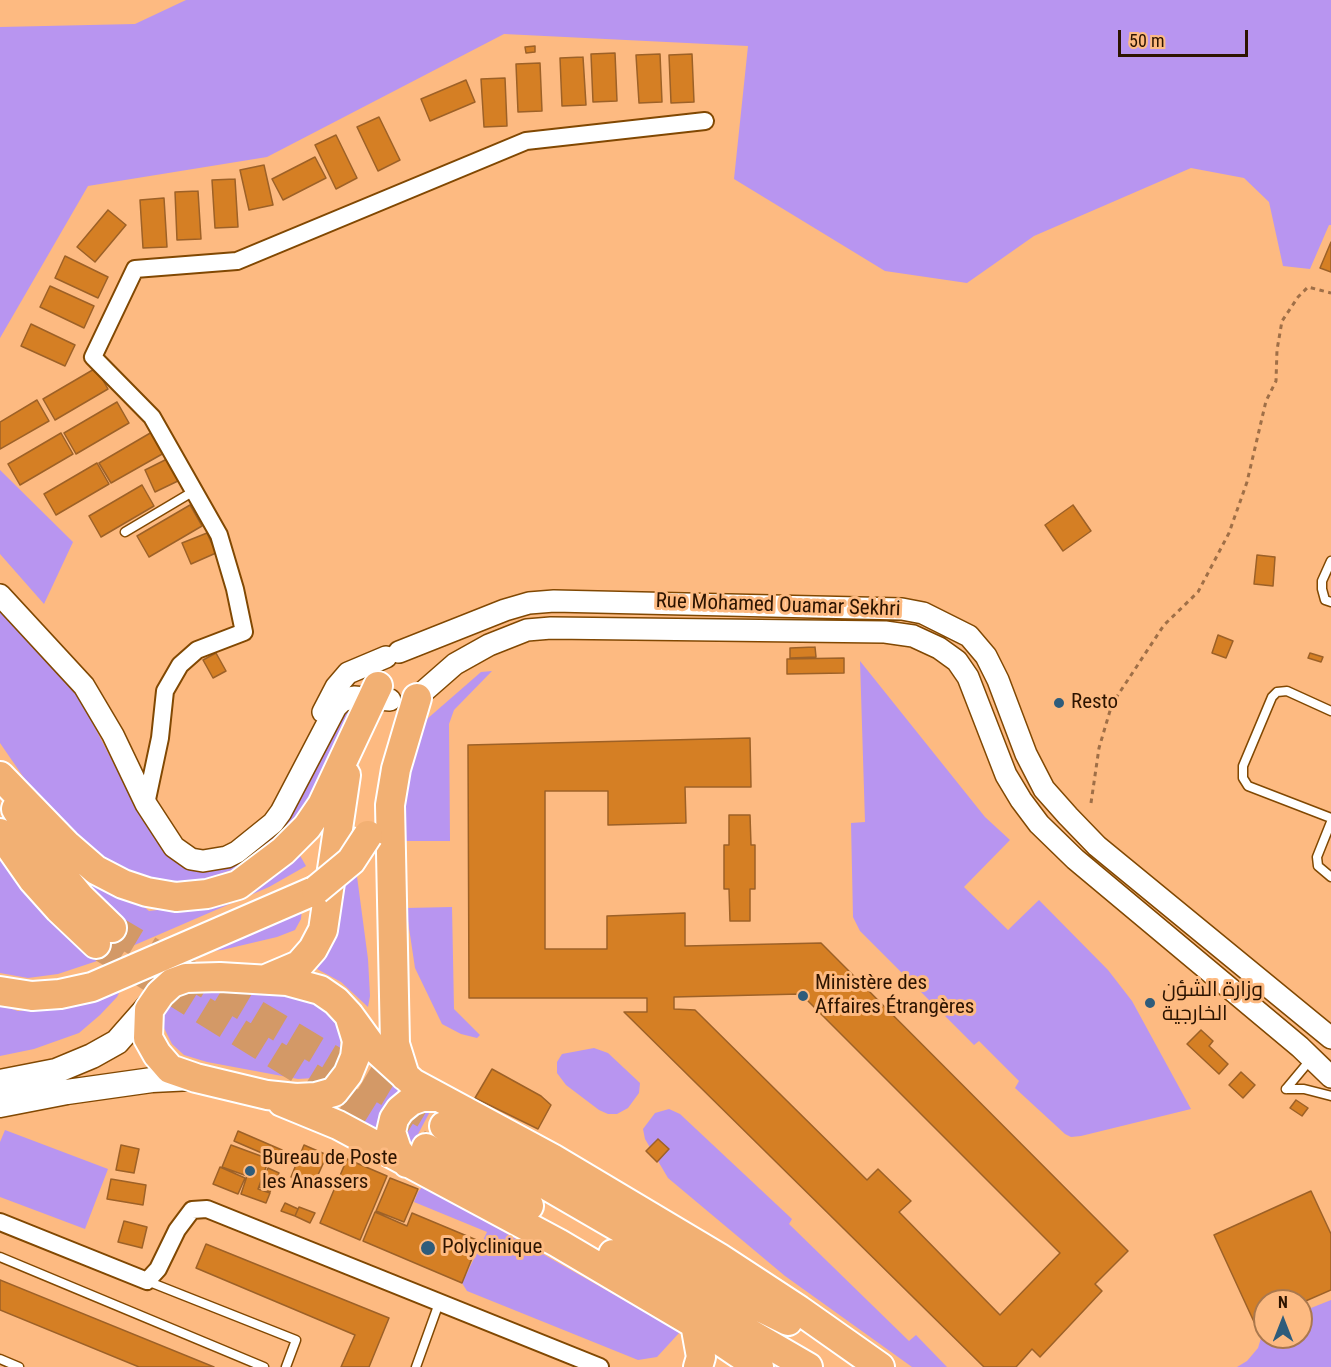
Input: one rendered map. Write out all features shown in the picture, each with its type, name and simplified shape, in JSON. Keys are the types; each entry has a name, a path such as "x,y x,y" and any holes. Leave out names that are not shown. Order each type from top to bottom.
{"highway":[{"path":"0,776 66,844 96,870 123,884 147,892 176,897 207,894 238,885 283,851 306,827 322,805 353,741 399,699"},
{"path":"0,991 32,996 60,994 92,987 316,890 351,861 368,835 399,699"},
{"path":"399,699 396,769 390,805 393,1003 395,1044 405,1076"},
{"path":"265,980 299,965 313,949 323,930 344,783 353,741"},
{"path":"0,781 40,848 80,897 104,936 82,932 33,880 0,833"},
{"path":"393,1003 390,1018 362,1051 334,1092 316,1097 296,1098 267,1095 196,1078 170,1069 157,1054 148,1038 149,1010 160,994 172,983 186,978 220,977 287,981 320,990 336,1001 349,1015 362,1051 437,1097 552,1158 718,1257 879,1366"},
{"path":"267,1095 338,1125 426,1146 879,1366"},
{"path":"437,1097 422,1097 411,1101 400,1110 394,1119 392,1132 397,1150 426,1146 808,1367"},
{"path":"426,1146 558,1243 695,1324 759,1367"},
{"path":"695,1324 700,1357 698,1367"}],"main road":[{"path":"0,1082 56,1071 92,1056 117,1042 160,994"},
{"path":"0,1106 67,1092 152,1080 196,1078"}],"street":[{"path":"146,804 160,738 165,691 180,665 198,650 244,632 235,589 219,535 152,417 93,357 135,269 237,261 526,141 705,121"},
{"path":"0,595 84,686 108,726 146,804 174,847 191,859 203,861 227,857 237,852 273,823 282,812 339,704 350,697 399,699 489,645 527,630 562,628 885,632 913,636 939,648 957,661 968,677 1006,775 1039,824 1075,859 1312,1058 1331,1077"},
{"name":"Rue Mohamed Ouamar Sekhri","path":"253,839 342,680 356,668 505,609 529,603 554,601 902,609 923,613 969,636 986,656 998,680 1026,754 1044,789 1097,846 1331,1038"},
{"path":"407,652 424,664 428,676 399,699 377,670 392,654 407,652"},
{"path":"0,1221 147,1281 158,1269 177,1230 192,1209 207,1209 600,1367"}],"lane":[{"path":"125,532 194,491"},
{"path":"1331,561 1322,581 1322,589 1325,600 1331,602"},
{"path":"1331,711 1287,691 1277,692 1272,697 1243,766 1243,778 1248,786 1331,818"},
{"path":"1331,822 1317,857 1318,866 1331,877"},
{"path":"1312,1058 1286,1089 1304,1089 1331,1096"},
{"path":"0,1257 264,1367"},
{"path":"147,1281 296,1340 286,1367"},
{"path":"416,1367 439,1303"},
{"path":"0,1359 19,1367"}],"path":[{"path":"1091,803 1099,748 1112,704 1164,625 1198,592 1229,533 1247,482 1266,401 1276,381 1277,350 1282,321 1298,297 1308,287 1331,293"}],"shaded area":[{"path":"186,0 1331,0 1331,225 1329,225 1310,269 1283,266 1269,202 1244,178 1191,168 1034,236 967,283 885,271 734,179 748,46 504,34 267,157 88,186 0,338 0,27 135,24"},
{"path":"0,470 73,542 44,604 0,554"},
{"path":"0,601 78,695 129,793 166,851 246,857 333,716 356,707 315,801 269,848 235,869 204,879 183,882 156,881 136,876 105,858 48,809 0,743"},
{"path":"860,661 985,817 1010,840 964,887 1008,930 1039,900 1108,970 1132,1001 1191,1109 1081,1136 1071,1137 1065,1134 1015,1088 1019,1081 979,1041 974,1045 860,931 853,917 851,823 865,822"},
{"path":"492,671 454,710 449,724 450,841 406,841 406,776 427,719 481,672"},
{"path":"0,851 117,915 64,858 117,893 117,898 142,905 149,911 200,905 298,852 306,866 269,887 100,960 58,974 28,978 0,973"},
{"path":"356,869 368,959 370,996 368,1007 341,982 317,969 335,941 339,927 343,884"},
{"path":"452,907 454,1009 480,1035 477,1038 461,1034 442,1024 415,968 406,908"},
{"path":"302,908 301,919 295,930 277,937 222,950 198,952"},
{"path":"124,983 117,997 79,1033 34,1049 0,1056 0,1005 18,1011 53,1007"},
{"path":"187,988 307,993 335,1014 340,1032 340,1048 336,1061 329,1071 314,1078 298,1079 207,1062 184,1055 172,1044 164,1028 164,1015 171,1001"},
{"path":"594,1048 608,1053 640,1083 639,1093 628,1108 617,1114 608,1114 599,1110 566,1085 557,1073 557,1062 562,1054"},
{"path":"377,1067 412,1094 387,1141 336,1114 356,1098"},
{"path":"433,1106 409,1151 404,1146 405,1114"},
{"path":"669,1109 680,1114 792,1219 789,1224 909,1341 916,1335 947,1367 912,1367 785,1276 668,1178 645,1139 643,1129 655,1113"},
{"path":"5,1130 108,1169 85,1229 0,1197 0,1142"},
{"path":"423,1186 680,1332 657,1357 638,1360 467,1291 462,1283 487,1232 414,1202"},
{"path":"1331,1300 1331,1367 1237,1367 1247,1361 1257,1349 1313,1349 1313,1307"}],"building":[{"path":"535,46 535,52 526,53 525,47"},
{"path":"615,53 617,101 593,102 591,54"},
{"path":"660,54 662,102 639,103 636,55"},
{"path":"692,54 694,102 671,103 669,55"},
{"path":"583,57 586,105 562,106 560,58"},
{"path":"540,63 542,111 518,112 516,64"},
{"path":"505,78 507,126 484,127 481,79"},
{"path":"466,80 475,102 430,121 421,99"},
{"path":"379,117 400,160 378,171 357,127"},
{"path":"336,135 357,178 336,189 315,145"},
{"path":"315,157 326,178 283,200 272,179"},
{"path":"264,165 273,205 249,210 240,170"},
{"path":"235,179 238,227 215,228 212,180"},
{"path":"198,191 201,239 177,240 175,192"},
{"path":"164,198 167,247 143,248 140,200"},
{"path":"108,210 126,225 95,262 77,247"},
{"path":"1331,242 1331,272 1320,268"},
{"path":"65,256 108,277 98,298 55,278"},
{"path":"50,286 94,306 84,328 40,307"},
{"path":"31,324 75,345 65,366 21,346"},
{"path":"96,368 108,389 55,420 43,399"},
{"path":"37,400 49,421 0,449 0,422"},
{"path":"117,402 129,423 76,454 64,433"},
{"path":"152,432 164,453 111,483 99,463"},
{"path":"61,433 73,454 20,485 8,464"},
{"path":"169,458 180,480 155,492 145,470"},
{"path":"97,463 109,484 56,515 44,494"},
{"path":"142,485 154,506 101,537 89,516"},
{"path":"190,505 202,526 149,557 137,536"},
{"path":"1073,505 1091,531 1063,551 1045,525"},
{"path":"207,533 216,553 191,564 182,543"},
{"path":"1257,555 1275,557 1273,586 1254,584"},
{"path":"1218,635 1233,641 1226,658 1212,653"},
{"path":"815,647 816,657 790,658 790,648"},
{"path":"216,653 226,671 213,678 203,660"},
{"path":"1310,653 1323,657 1321,662 1308,658"},
{"path":"844,658 844,673 787,674 787,659"},
{"path":"750,738 751,787 685,787 686,823 608,825 608,791 545,791 545,949 607,949 607,916 685,913 685,946 821,943 1128,1251 1095,1284 1102,1291 1040,1357 1032,1349 1016,1367 984,1367 624,1012 647,1012 647,998 469,998 468,745","holes":["801,994 1060,1253 1000,1315 899,1212 911,1201 878,1169 867,1180 695,1010 674,1009 674,997"]},
{"path":"729,815 750,815 751,845 755,845 755,889 750,889 750,921 730,921 729,889 724,889 724,845 729,845"},
{"path":"1201,1030 1213,1041 1209,1046 1228,1064 1219,1074 1187,1044"},
{"path":"492,1069 541,1096 551,1105 538,1129 475,1098"},
{"path":"1241,1072 1255,1085 1243,1098 1229,1085"},
{"path":"1296,1100 1308,1108 1302,1116 1290,1108"},
{"path":"238,1131 282,1150 278,1160 234,1141"},
{"path":"658,1139 669,1149 657,1162 646,1151"},
{"path":"121,1145 139,1149 134,1173 116,1170"},
{"name":"Bureau de Poste les Anassers","path":"231,1145 269,1159 258,1189 270,1193 266,1203 241,1194 247,1176 222,1167"},
{"path":"304,1145 327,1155 313,1186 291,1177"},
{"path":"347,1159 387,1176 360,1240 320,1223"},
{"path":"220,1167 245,1178 238,1194 213,1184"},
{"path":"268,1168 279,1173 270,1192 259,1187"},
{"path":"390,1178 418,1189 404,1222 376,1211"},
{"path":"111,1179 146,1185 143,1205 107,1199"},
{"path":"1311,1191 1331,1234 1331,1290 1313,1298 1313,1289 1253,1289 1253,1320 1214,1235"},
{"path":"285,1203 298,1209 295,1216 281,1211"},
{"path":"299,1207 315,1213 310,1223 295,1216"},
{"name":"Polyclinique","path":"375,1212 407,1226 412,1213 479,1241 462,1283 363,1241"},
{"path":"124,1221 147,1227 142,1248 118,1242"},
{"path":"206,1244 389,1318 369,1367 341,1367 355,1335 196,1268"},
{"path":"0,1280 214,1367 139,1367 0,1310"}],"tunnel":[{"path":"112,928 444,1126"},
{"path":"96,944 426,1148"}],"place":[{"name":"Resto","path":"1059,703"},
{"name":"Ministère des Affaires Étrangères","path":"803,996"},
{"name":"وزارة الشؤن الخارجية","path":"1150,1003"},
{"name":"Bureau de Poste les Anassers","path":"250,1171"},
{"name":"Polyclinique","path":"428,1248"}]}
